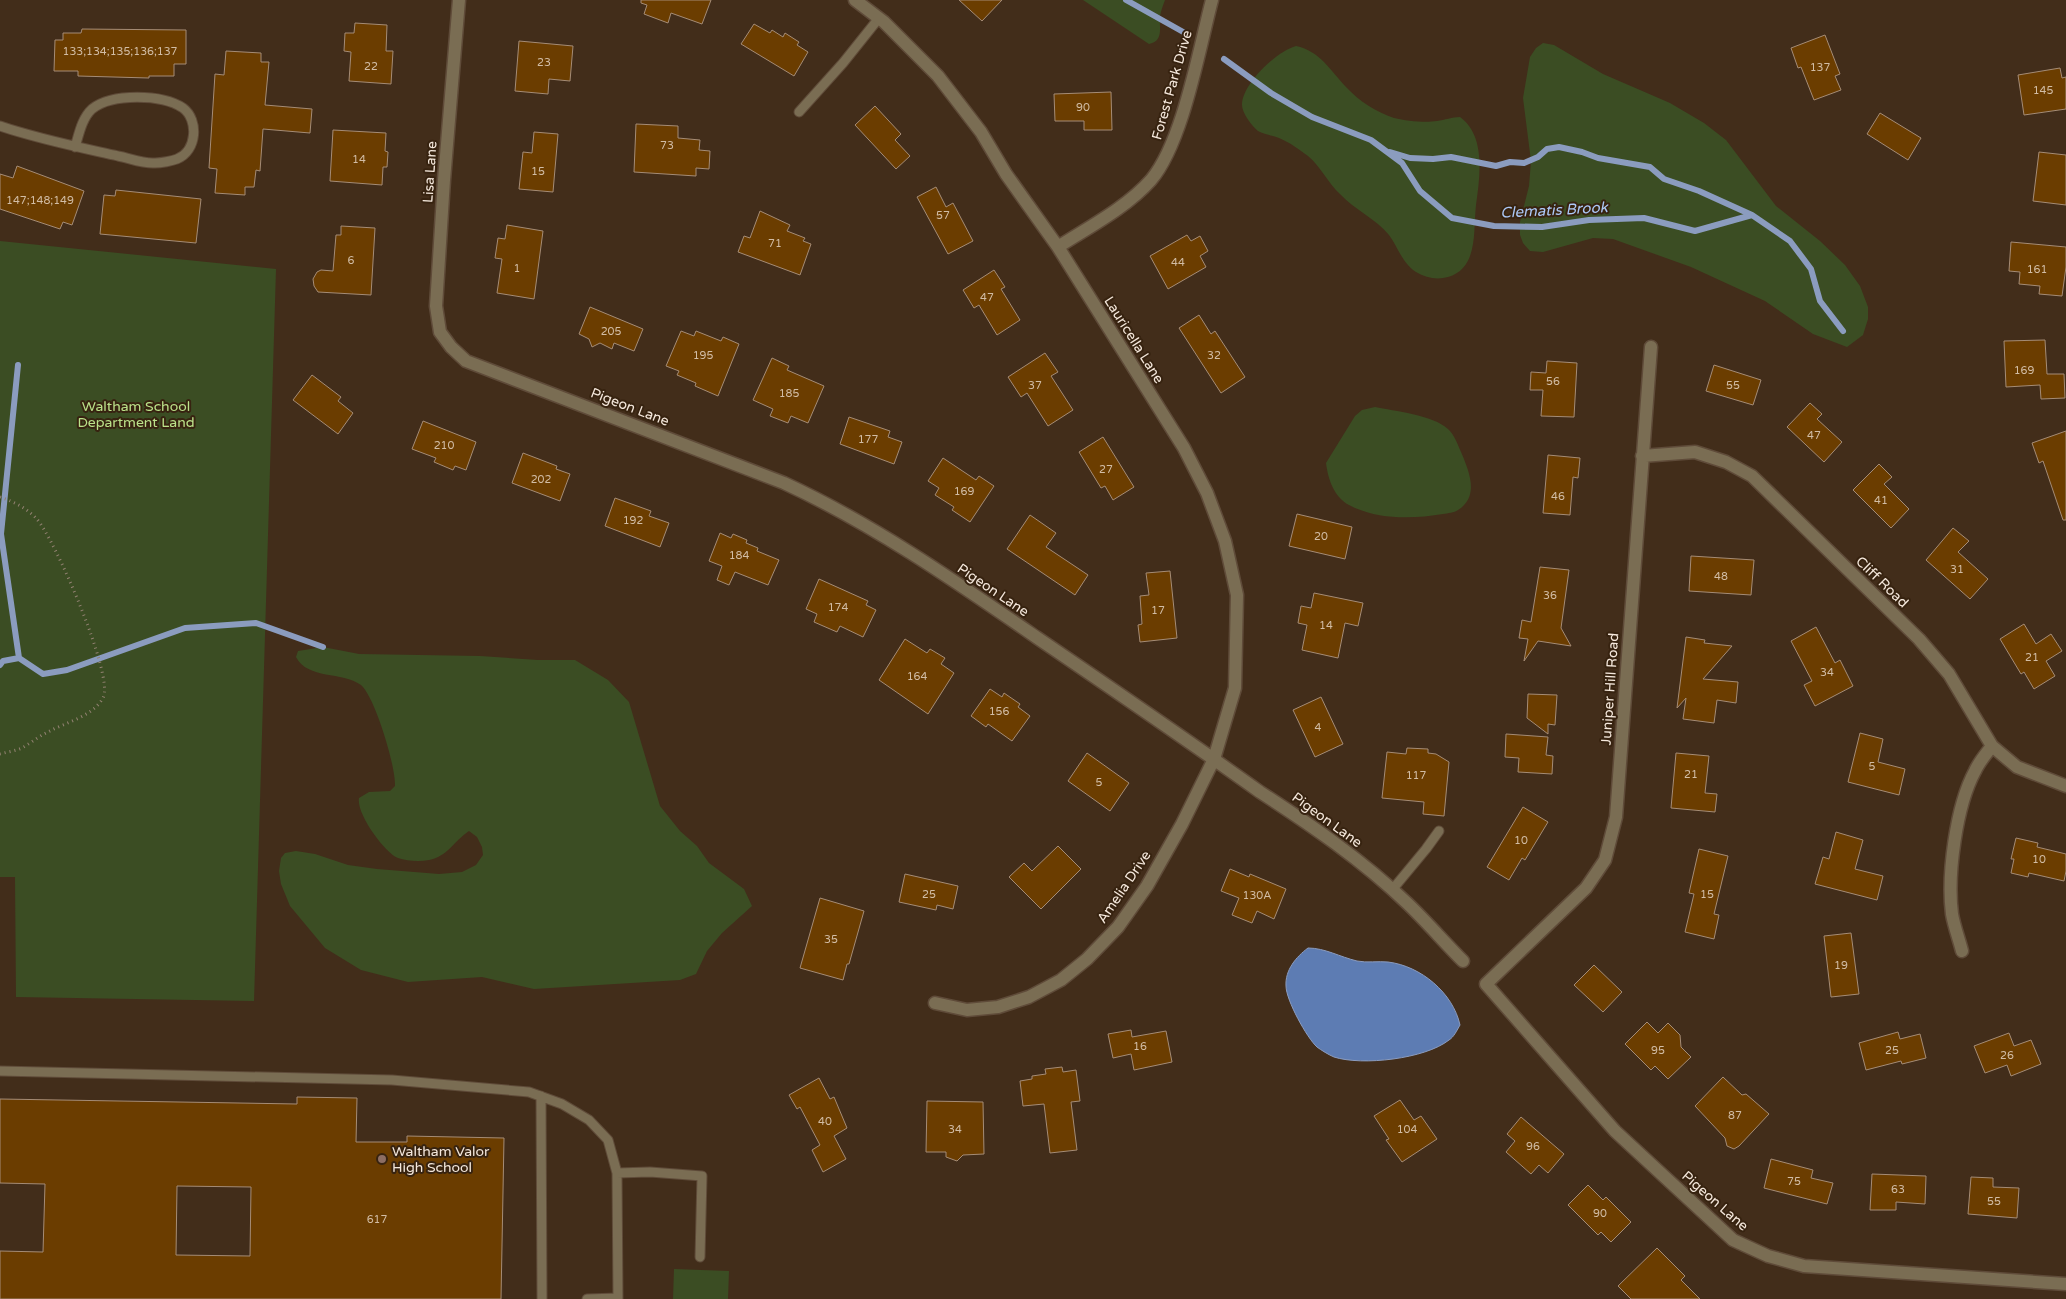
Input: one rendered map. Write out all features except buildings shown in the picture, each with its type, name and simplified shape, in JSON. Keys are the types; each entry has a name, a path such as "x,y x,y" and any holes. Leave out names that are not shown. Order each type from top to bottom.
{"street":[{"name":"Lisa Lane","path":"449,344 440,332 436,306 459,0"},
{"name":"Lauricella Lane","path":"855,0 879,18 938,76 981,132 1006,174 1058,247 1184,448 1207,493 1226,541 1237,595 1234,688 1214,759"},
{"name":"Forest Park Drive","path":"1058,247 1133,196 1152,179 1168,151 1185,107 1212,0"},
{"name":"Pigeon Lane","path":"449,344 466,361 680,442 824,502 966,589 1310,824 1392,890 1462,961"},
{"name":"Juniper Hill Road","path":"1486,984 1586,888 1605,860 1616,817 1651,347"},
{"name":"Cliff Road","path":"1642,456 1696,452 1726,462 1752,476 1919,639 1949,674 1992,746 2017,767 2066,786"},
{"path":"1962,951 1952,916 1950,888 1956,831 1963,798 1974,772 1992,746"},
{"name":"Amelia Drive","path":"935,1003 966,1010 998,1007 1029,998 1061,980 1087,959 1118,927 1147,886 1182,824 1214,759"},
{"name":"Pigeon Lane","path":"1486,984 1615,1131 1733,1240 1768,1256 1804,1266 1866,1272 2066,1284"}],"lane":[{"path":"799,112 843,63 879,18"},
{"path":"0,126 75,147 154,164 178,159 189,150 195,133 192,118 183,108 162,100 123,97 104,101 91,110 84,122 75,147"},
{"path":"1392,890 1439,831"},
{"path":"0,1071 392,1080 529,1092 562,1104 589,1120 608,1140 617,1173 618,1299 587,1299"},
{"path":"541,1096 542,1299"},
{"path":"617,1173 650,1172 702,1176 700,1257"}],"path":[{"path":"0,497 17,502 37,519 72,586 84,614 105,682 103,697 90,712 48,731 21,748 0,754"}],"green space":[{"path":"1083,0 1165,0 1160,16 1159,37 1149,44"},
{"path":"1543,43 1554,45 1603,74 1670,103 1704,123 1726,140 1776,206 1820,241 1845,265 1860,286 1868,307 1868,319 1863,335 1847,347 1813,334 1765,301 1691,267 1613,239 1593,238 1543,252 1530,251 1523,243 1520,235 1520,222 1529,186 1531,161 1523,98 1530,57 1536,48"},
{"path":"1296,46 1312,52 1351,92 1381,113 1394,118 1422,122 1460,117 1468,125 1478,146 1480,169 1474,236 1470,257 1458,272 1448,277 1436,278 1424,276 1416,272 1407,264 1384,229 1346,200 1308,156 1283,140 1258,131 1253,126 1242,105 1248,88 1254,78 1271,61 1288,49"},
{"name":"Waltham School Department Land","path":"0,241 276,269 254,1001 16,997 15,877 0,877"},
{"path":"1375,407 1433,420 1450,431 1464,459 1471,483 1469,498 1465,504 1451,513 1420,517 1395,517 1360,510 1344,502 1339,497 1330,481 1326,463 1355,416 1362,410"},
{"path":"323,647 359,654 575,660 608,680 629,702 660,806 680,831 697,846 709,863 744,889 752,906 722,933 707,951 696,974 680,980 534,989 482,977 408,982 361,970 325,948 290,906 281,884 279,871 281,858 285,853 296,851 315,854 348,865 439,874 462,872 476,865 483,855 482,847 477,837 469,831 441,856 425,861 405,860 392,854 372,831 362,813 359,798 369,792 390,791 395,786 392,764 384,733 367,692 361,685 345,678 309,669 301,664 296,657 298,651"},
{"path":"674,1269 729,1271 728,1299 673,1299"}],"water":[{"path":"1308,948 1326,951 1357,961 1388,962 1412,969 1434,983 1443,992 1456,1013 1460,1025 1449,1040 1438,1047 1409,1056 1376,1061 1360,1061 1346,1060 1330,1055 1317,1047 1308,1036 1293,1009 1287,992 1286,980 1289,969 1299,955"}],"waterway":[{"name":"Clematis Brook","path":"1126,0 1185,33"},
{"name":"Clematis Brook","path":"1224,59 1271,93 1312,117 1371,140 1402,163 1420,191 1452,218 1494,226 1542,227 1589,220 1644,218 1695,231 1752,215 1790,241 1811,269 1820,301 1843,331"},
{"name":"Clematis Brook","path":"1390,152 1410,158 1433,159 1451,157 1496,166 1510,162 1524,163 1538,157 1547,149 1559,147 1598,158 1650,167 1664,179 1699,191 1752,215"},
{"path":"18,365 1,534 19,658"},
{"path":"0,665 3,661 19,658 43,674 67,670 185,628 256,623 323,647"}],"place":[{"name":"Waltham Valor High School","path":"382,1159"}]}
